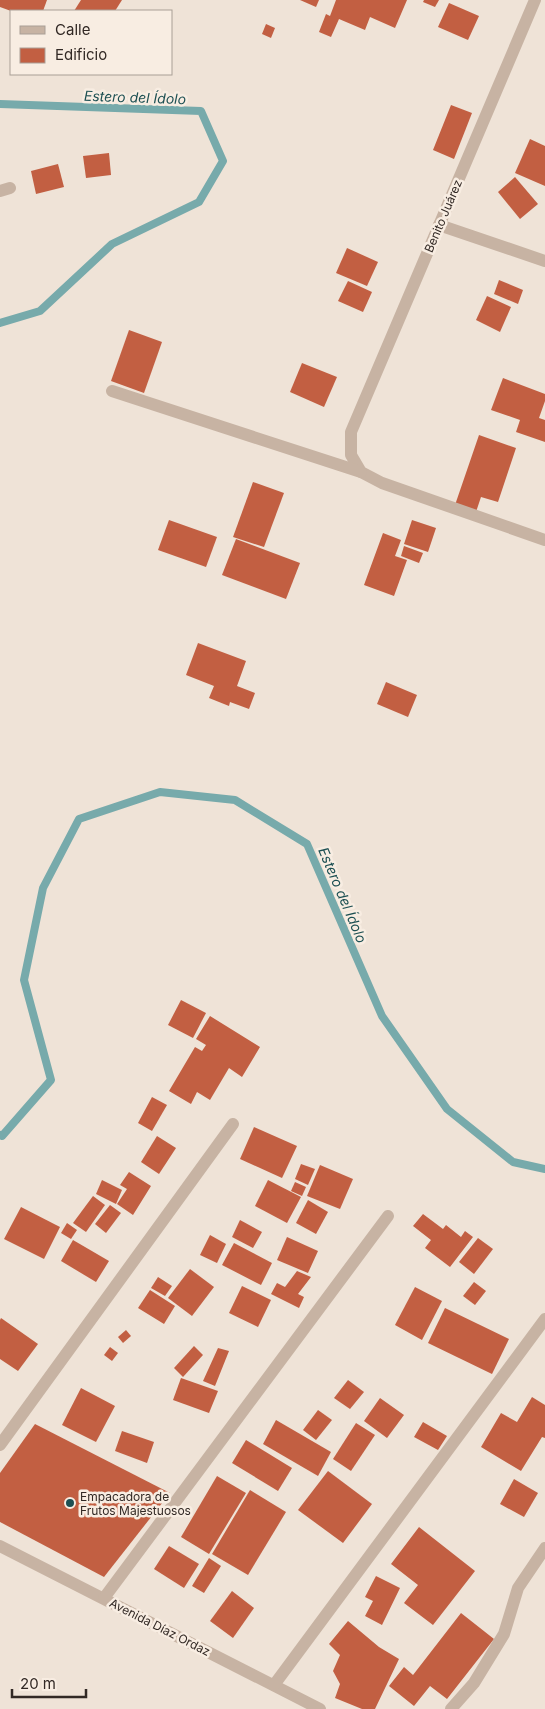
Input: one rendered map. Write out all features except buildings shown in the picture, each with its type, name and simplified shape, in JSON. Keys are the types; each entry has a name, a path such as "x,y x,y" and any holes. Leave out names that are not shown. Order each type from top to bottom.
{"street":[{"name":"Benito Juárez","path":"360,472 352,455 351,432 535,0"},
{"path":"439,225 545,262"},
{"path":"112,391 360,472 382,483 545,540"},
{"path":"0,1445 233,1124"},
{"path":"104,1598 388,1216"},
{"path":"274,1685 545,1319"},
{"name":"Avenida Díaz Ordaz","path":"0,1546 320,1709"},
{"path":"451,1709 474,1683 504,1634 518,1588 545,1548"}],"waterway":[{"name":"Estero del Ídolo","path":"0,104 201,111 223,161 199,202 112,244 40,311 0,323"},
{"name":"Estero del Ídolo","path":"0,1135 2,1136 51,1080 24,980 43,888 79,819 160,792 235,800 307,844 382,1016 447,1109 513,1162 545,1169"}],"place":[{"name":"Empacadora de Frutos Majestuosos","path":"70,1503"}]}
